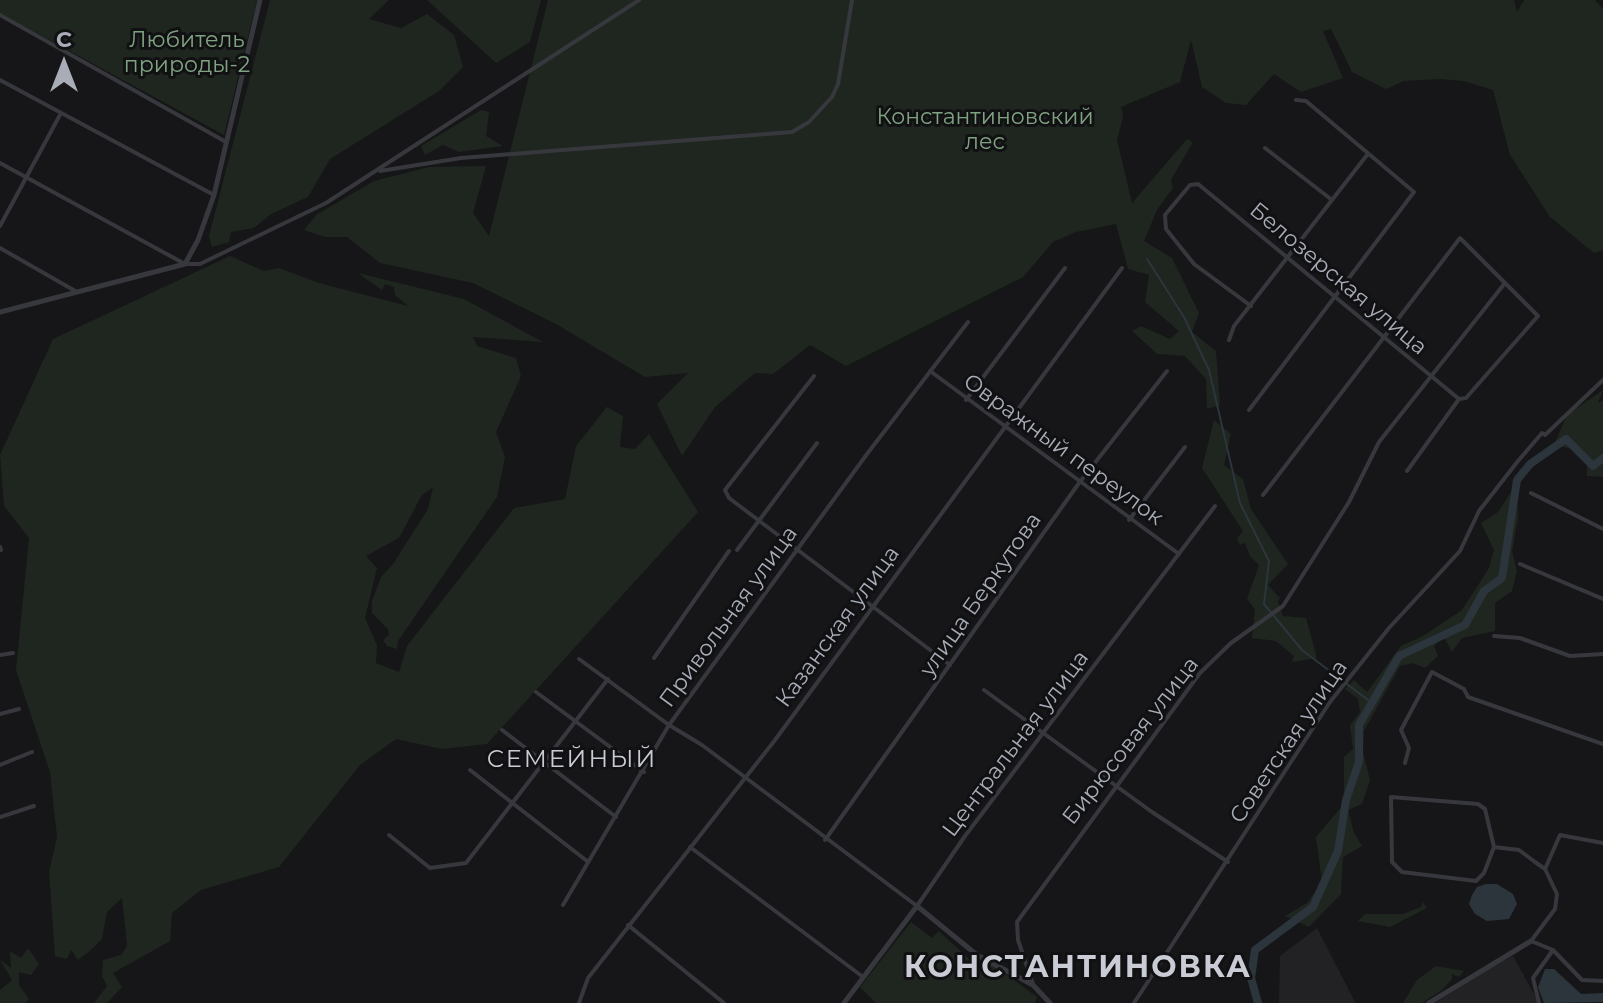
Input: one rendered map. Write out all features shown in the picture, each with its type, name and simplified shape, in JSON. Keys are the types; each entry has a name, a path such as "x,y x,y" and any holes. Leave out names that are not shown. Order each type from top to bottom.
{"street":[{"path":"185,264 214,195 260,0"},
{"path":"0,312 185,264 200,264 290,221 373,172 639,0"},
{"path":"373,172 461,158 792,132 809,122 832,97 838,84 852,0"},
{"path":"0,15 226,142"},
{"path":"0,80 214,195"},
{"path":"1249,410 1414,192 1306,101 1296,100"},
{"path":"0,226 61,113"},
{"path":"1265,148 1332,200"},
{"path":"1229,340 1234,326 1290,259 1367,155"},
{"path":"0,163 185,264"},
{"name":"Белозерская улица","path":"1251,306 1194,264 1166,229 1165,215 1190,185 1198,184 1459,399"},
{"path":"1263,495 1460,238 1538,316 1466,398 1459,399 1407,471"},
{"path":"0,248 76,288 78,293"},
{"path":"966,400 1065,268"},
{"name":"Казанская улица","path":"579,1003 588,978 742,778 775,740 1122,268"},
{"name":"Бирюсовая улица","path":"1033,985 1018,940 1017,922 1115,784 1200,673 1231,643 1283,606 1349,502 1379,442 1505,283"},
{"name":"Привольная улица","path":"968,322 669,725 702,745 742,778 917,906 977,955 1033,985 1050,1003"},
{"name":"Овражный переулок","path":"930,371 1179,554"},
{"name":"улица Беркутова","path":"825,840 1079,483 1167,371"},
{"path":"814,376 725,490 729,498 950,665"},
{"name":"Советская улица","path":"1134,1003 1330,702 1389,628 1460,551 1479,511 1542,433 1545,435 1603,380"},
{"path":"737,550 817,443"},
{"path":"1129,520 1185,447"},
{"path":"1531,493 1603,529"},
{"name":"Центральная улица","path":"844,1003 965,836 1215,506"},
{"path":"654,658 729,551"},
{"path":"1520,564 1603,599"},
{"path":"1494,636 1520,638 1570,656 1603,654"},
{"path":"0,655 13,653"},
{"path":"563,905 669,725 579,659"},
{"path":"1405,763 1409,748 1401,730 1432,672 1464,689 1468,697 1603,744"},
{"path":"389,835 430,868 466,863 608,679"},
{"path":"984,690 1228,862"},
{"path":"536,692 644,772"},
{"path":"0,714 19,709"},
{"path":"502,730 616,817"},
{"path":"0,765 32,752"},
{"path":"470,770 587,861"},
{"path":"1391,797 1478,804 1488,815 1494,847 1484,873 1476,881 1402,872 1392,862 1391,797"},
{"path":"0,817 34,806"},
{"path":"1545,869 1560,835 1603,843"},
{"path":"690,847 863,977"},
{"path":"1429,1003 1531,941 1555,909 1557,894 1545,869 1519,850 1494,847"},
{"path":"628,925 724,1003"},
{"path":"1531,941 1553,950 1582,980 1603,981"},
{"path":"1539,1003 1533,978 1553,950"}],"shaded area":[{"path":"1497,884 1513,894 1517,904 1509,919 1487,921 1475,914 1469,904 1472,895 1477,887"},
{"path":"1317,928 1355,1003 1279,1003 1280,956"},
{"path":"1513,956 1539,1003 1435,1003 1485,971"},
{"path":"1545,969 1554,969 1581,994 1603,993 1603,1002 1544,1003 1538,987"}],"green space":[{"name":"Любитель природы-2","path":"0,0 257,0 224,135 0,13"},
{"path":"270,0 389,0 369,19 401,28 427,14 454,35 463,67 439,91 330,159 308,197 271,214 254,228 231,232 229,242 212,247 209,236"},
{"path":"427,0 541,0 530,42 496,63"},
{"name":"Константиновский лес","path":"548,0 1514,0 1517,12 1524,0 1595,0 1603,9 1603,250 1594,253 1550,217 1510,155 1493,90 1464,81 1440,79 1404,81 1386,89 1352,72 1331,29 1323,31 1343,78 1301,92 1274,74 1246,105 1226,103 1202,87 1191,40 1180,82 1121,107 1123,117 1117,140 1132,203 1187,139 1193,142 1171,180 1173,188 1157,210 1144,241 1172,258 1199,313 1192,332 1216,351 1220,405 1207,409 1206,379 1185,356 1157,354 1132,331 1141,326 1170,339 1179,331 1145,302 1149,275 1128,269 1116,224 1076,232 1053,242 1023,277 846,366 810,345 773,374 755,373 715,407 682,456 657,404 688,373 645,377 556,324 473,283 380,263 347,237 325,237 304,230 316,215 374,181 429,167 486,166 473,213 489,236"},
{"path":"481,110 489,112 486,136 503,146 459,152 443,145 425,155 421,146"},
{"path":"230,256 264,271 279,268 319,283 408,306 395,295 394,287 385,284 382,290 358,273 464,299 543,342 473,337 477,346 516,358 521,376 496,432 505,457 497,497 398,641 397,649 387,646 383,640 389,635 388,629 372,613 372,601 381,577 393,564 428,509 433,487 422,495 399,538 366,556 377,568 365,618 377,645 376,663 399,672 407,646 514,508 565,499 576,446 607,407 623,416 620,447 635,449 649,434 698,512 487,744 442,749 396,739 360,765 279,867 201,890 172,913 170,941 113,973 122,987 107,1003 94,1003 107,986 102,976 103,960 121,955 127,946 122,898 107,912 102,939 92,949 78,960 71,950 67,959 55,956 49,872 57,837 50,772 16,670 29,538 4,506 0,455 53,339"},
{"path":"1603,390 1598,403 1603,400 1603,477 1587,476 1587,466 1577,450 1554,445 1567,415"},
{"path":"1214,420 1231,434 1224,465 1243,479 1251,509 1288,564 1268,585 1280,598 1278,602 1283,616 1306,618 1317,658 1292,662 1294,656 1276,641 1252,638 1255,609 1247,599 1259,565 1250,556 1245,543 1240,545 1237,539 1243,531 1202,468"},
{"path":"1513,489 1517,493 1518,518 1512,551 1517,571 1512,591 1495,603 1495,631 1462,638 1452,652 1444,637 1434,646 1438,656 1425,668 1413,663 1400,666 1364,731 1363,752 1370,780 1362,804 1348,810 1354,833 1362,846 1343,857 1341,894 1309,927 1285,916 1307,903 1322,882 1316,837 1344,804 1344,757 1353,749 1350,725 1360,712 1358,699 1345,689 1354,680 1367,692 1401,646 1423,636 1462,610 1489,568 1494,550 1481,523 1498,512"},
{"path":"1423,902 1427,908 1390,927 1358,921 1365,914 1403,914 1421,907"},
{"path":"911,922 932,938 939,931 968,958 973,956 999,969 1037,997 1035,1003 876,1003 860,987"},
{"path":"28,948 39,964 31,975 19,972 19,985 29,999 26,1003 0,1003 0,990 12,980 0,960 11,968 10,951 21,958"},
{"path":"1436,966 1464,971 1459,977 1452,974 1452,979 1442,990 1422,1003 1403,1003 1417,980"}],"waterway":[{"path":"1147,259 1184,317 1209,370 1240,503 1269,561 1264,604 1302,650 1372,703"},
{"path":"1258,1003 1251,978 1255,950 1313,907 1338,851 1346,800 1359,762 1359,725 1399,656 1465,625 1484,591 1502,578 1517,480 1530,464 1566,439 1593,466 1603,458"}],"district":[{"name":"СЕМЕЙНЫЙ","path":"572,760"},
{"name":"КОНСТАНТИНОВКА","path":"1078,968"}]}
